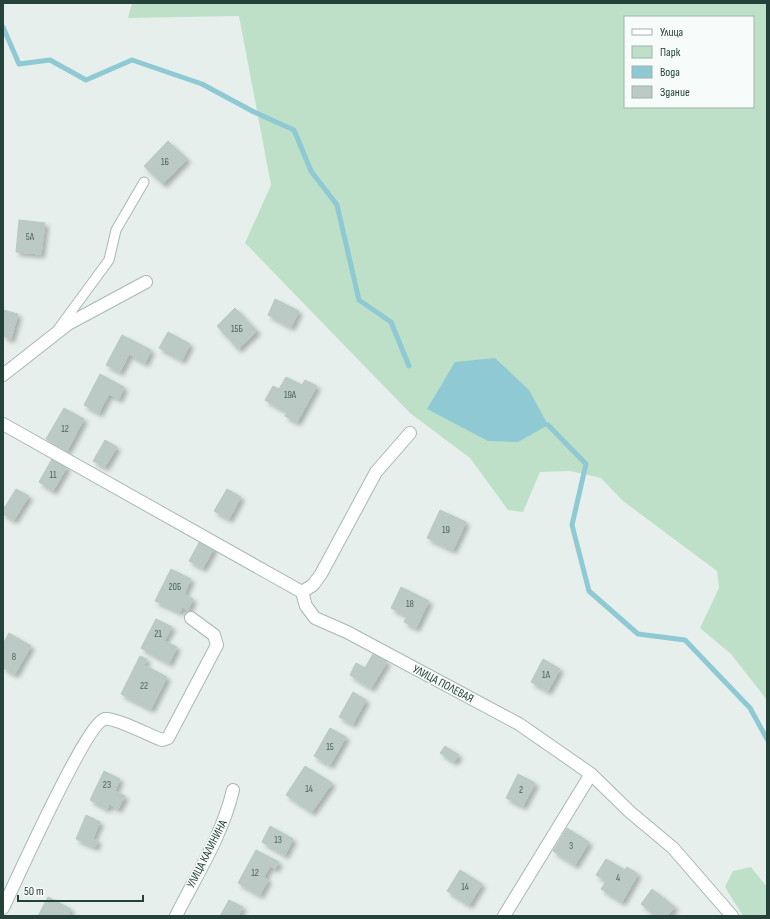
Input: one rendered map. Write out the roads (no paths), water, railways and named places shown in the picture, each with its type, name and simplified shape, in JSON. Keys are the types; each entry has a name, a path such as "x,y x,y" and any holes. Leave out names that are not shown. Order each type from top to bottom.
{"street":[{"path":"3,375 68,324 146,282"},
{"path":"3,424 302,592 312,585 321,574 376,472 410,433"},
{"name":"УЛИЦА ПОЛЕВАЯ","path":"302,592 306,606 315,618 347,632 519,724 590,774 630,812 673,848 732,916"},
{"path":"3,908 69,770 85,741 99,722 105,719 114,720 162,740 168,738 217,645 214,636 191,618"},
{"path":"504,916 590,774"},
{"name":"УЛИЦА КАЛИНИНА","path":"176,916 219,835 228,812 233,790"}],"lane":[{"path":"54,335 109,260 116,230 144,182"}],"water":[{"path":"495,358 529,390 548,425 518,442 488,441 427,409 455,362"}],"waterway":[{"path":"3,27 19,64 50,60 86,80 132,60 202,84 254,112 294,130 311,171 337,205 359,300 391,322 409,366"},
{"path":"548,425 586,464 572,525 589,591 638,634 685,640 750,708 767,739"}]}
